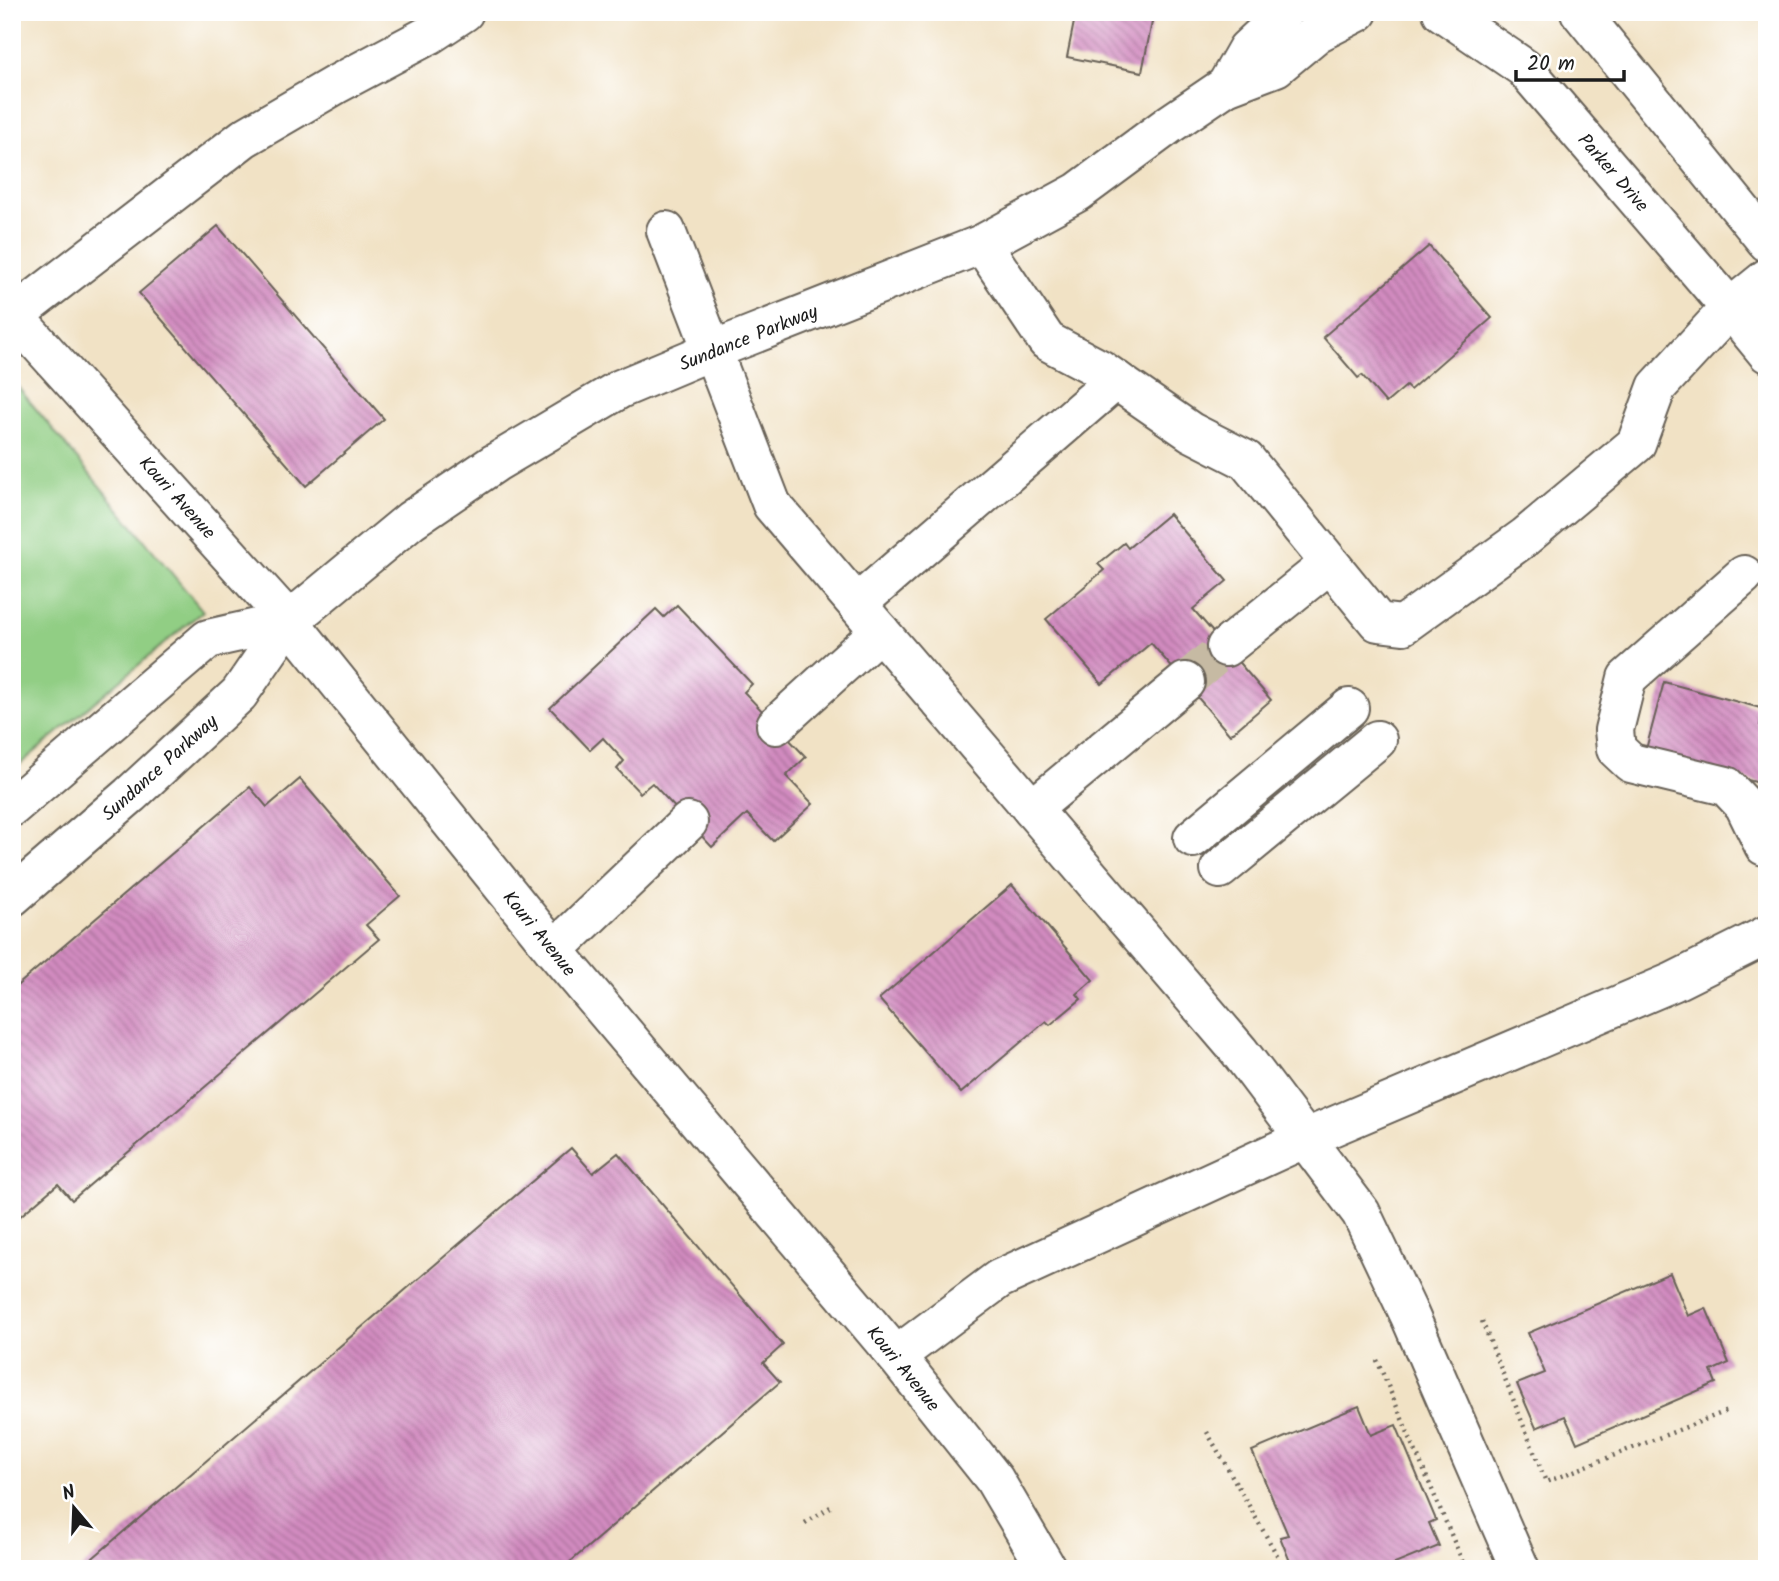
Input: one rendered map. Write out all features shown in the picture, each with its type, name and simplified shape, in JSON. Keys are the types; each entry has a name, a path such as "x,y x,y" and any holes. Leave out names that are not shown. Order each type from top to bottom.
{"street":[{"path":"13,315 244,138 429,35 464,12"},
{"name":"Sundance Parkway","path":"1226,86 1247,49 1283,12"},
{"name":"Sundance Parkway","path":"12,897 130,795 239,694 289,621 411,520 495,463 620,389 982,244 1078,192 1226,86 1276,67 1317,33 1358,12"},
{"name":"Parker Drive","path":"1442,12 1524,68 1767,353"},
{"path":"1580,12 1767,242"},
{"path":"666,231 772,505 1239,1052 1361,1213 1409,1314 1520,1569"},
{"path":"982,244 1047,341 1100,369 1191,432 1246,460 1378,622 1403,625 1525,537 1636,444 1657,387 1730,307 1767,278"},
{"name":"Kouri Avenue","path":"13,315 289,621 554,950 896,1356 994,1479 1046,1569"},
{"path":"776,725 869,618 1116,380"},
{"path":"1226,647 1329,564"},
{"path":"1744,575 1627,678 1614,730 1616,749 1631,763 1726,786 1744,805 1764,846"},
{"name":"Sundance Parkway","path":"12,807 208,639 289,621"},
{"path":"1032,809 1185,682"},
{"path":"1193,838 1349,708"},
{"path":"1220,869 1377,740"},
{"path":"554,950 688,822"},
{"path":"896,1356 999,1279 1306,1139 1673,982 1767,935"}],"path":[{"path":"1482,1321 1546,1482 1727,1411"},
{"path":"1377,1360 1464,1565 1455,1569"},
{"path":"1207,1432 1285,1569"},
{"path":"805,1523 832,1506"}],"green space":[{"path":"12,380 203,611 12,771"}],"building":[{"path":"1076,12 1154,12 1142,72 1067,57"},
{"path":"218,226 384,419 306,486 139,293"},
{"path":"1429,246 1492,318 1410,390 1406,386 1386,403 1362,375 1358,378 1323,337"},
{"path":"1169,514 1227,581 1193,609 1271,700 1230,735 1151,643 1102,684 1046,619 1104,570 1098,564 1124,543 1128,548"},
{"path":"677,605 752,684 744,692 806,757 786,776 813,804 773,841 747,814 712,847 652,783 640,793 617,769 624,761 603,738 590,750 550,708 656,609 664,617"},
{"path":"1664,682 1764,709 1760,725 1767,727 1767,785 1645,753"},
{"path":"300,779 400,896 366,925 379,939 72,1200 58,1184 12,1223 12,990 250,787 267,807"},
{"path":"1012,885 1093,980 1077,994 1081,999 1050,1025 1046,1021 961,1093 879,999"},
{"path":"571,1148 593,1173 618,1153 783,1345 763,1363 780,1382 562,1569 80,1569"},
{"path":"1670,1273 1688,1316 1706,1308 1729,1363 1711,1371 1716,1383 1577,1443 1565,1416 1536,1428 1517,1384 1545,1373 1528,1333"},
{"path":"1359,1406 1371,1435 1396,1425 1436,1520 1429,1523 1439,1546 1392,1565 1393,1569 1293,1569 1280,1537 1288,1535 1252,1451"}],"tunnel":[{"path":"1185,682 1226,647"}]}
